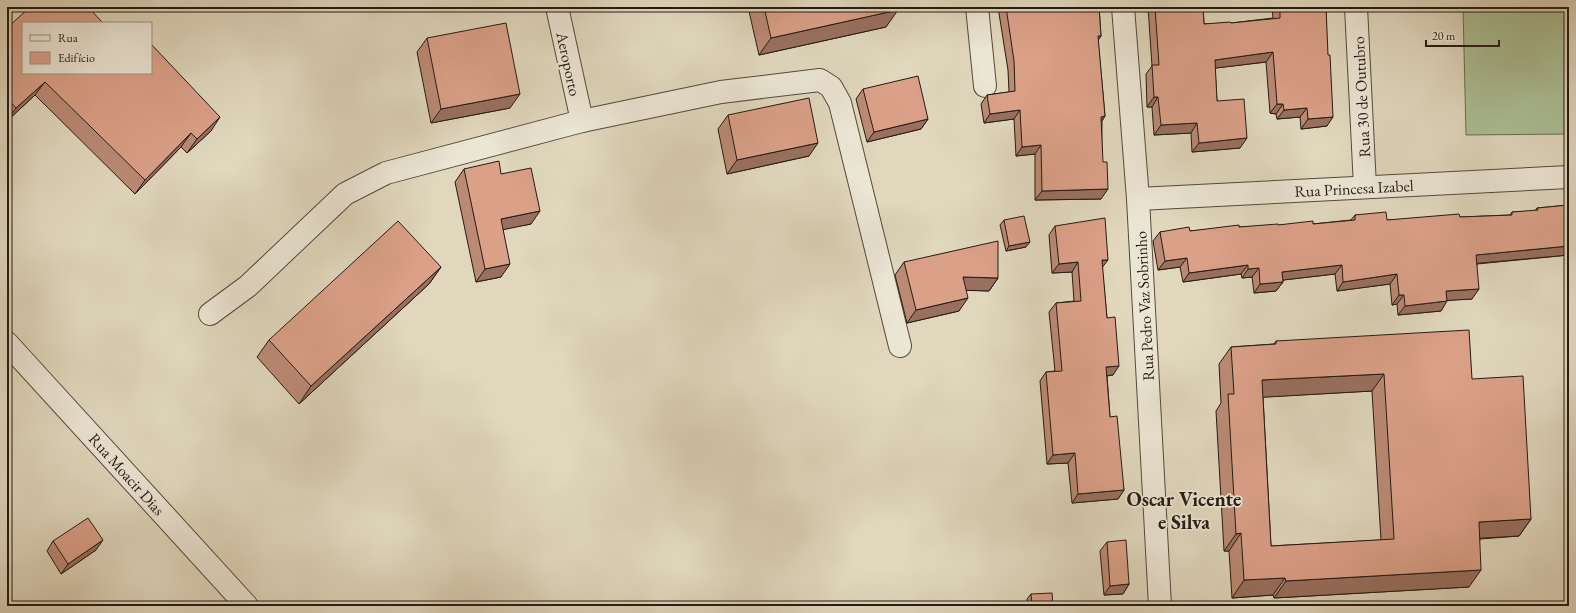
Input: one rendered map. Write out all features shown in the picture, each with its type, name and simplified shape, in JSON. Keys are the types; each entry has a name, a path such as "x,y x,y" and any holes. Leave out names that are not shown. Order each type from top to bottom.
{"street":[{"name":"Aeroporto","path":"557,7 582,121"},
{"path":"977,7 985,86"},
{"name":"Rua Pedro Vaz Sobrinho","path":"1123,7 1138,199 1160,606"},
{"name":"Rua 30 de Outubro","path":"1356,7 1365,187"},
{"path":"210,314 248,286 345,194 386,173 582,121 721,92 820,80 831,87 840,103 900,346"},
{"name":"Rua Princesa Izabel","path":"1138,199 1569,177"},
{"name":"Rua Moacir Dias","path":"7,343 247,606"}],"green space":[{"path":"1463,7 1569,7 1569,134 1466,135"}],"building":[{"path":"30,7 88,7 102,22 22,22 22,74 152,74 152,45 220,117 197,139 191,133 145,180 45,82 16,108 7,98 7,28"},
{"path":"764,7 898,7 898,10 771,38"},
{"path":"1006,7 1099,7 1101,36 1098,36 1105,116 1101,117 1103,162 1107,162 1108,189 1042,191 1041,145 1022,147 1020,110 990,114 987,95 1015,91 1014,61"},
{"path":"1155,7 1203,7 1204,24 1280,18 1280,7 1326,7 1333,117 1308,119 1307,108 1284,110 1283,104 1277,104 1273,52 1215,60 1217,101 1244,99 1247,138 1199,143 1197,123 1161,125 1158,97 1154,97 1152,65 1159,65"},
{"path":"506,23 520,94 441,109 427,38"},
{"path":"918,76 928,119 874,132 863,89"},
{"path":"809,98 818,143 737,160 728,115"},
{"path":"499,161 501,174 531,168 540,211 501,219 510,264 485,269 464,169"},
{"path":"1569,205 1569,246 1476,255 1479,289 1446,291 1447,301 1405,306 1404,295 1399,295 1397,274 1343,282 1342,265 1282,272 1283,282 1260,284 1259,268 1248,269 1248,265 1189,273 1187,258 1165,261 1160,232 1189,227 1190,231 1239,225 1239,227 1278,225 1313,221 1313,224 1355,220 1355,215 1386,212 1387,220 1459,214 1460,217 1512,215 1512,212"},
{"path":"1024,216 1030,242 1009,246 1004,220"},
{"path":"1105,218 1108,260 1102,260 1107,318 1115,317 1119,366 1106,367 1110,417 1117,416 1124,490 1078,494 1075,453 1053,455 1046,372 1062,371 1056,303 1081,301 1078,262 1059,264 1055,226"},
{"path":"398,221 441,267 311,386 269,340"},
{"path":"998,241 998,278 963,277 968,298 916,310 904,262"},
{"path":"1469,330 1472,379 1523,376 1531,519 1479,522 1481,570 1286,581 1285,578 1244,580 1241,533 1236,534 1228,394 1234,394 1231,347 1276,344 1276,341","holes":["1384,374 1394,539 1271,546 1262,380"]},
{"path":"88,518 103,540 68,564 53,541"},
{"path":"1126,540 1129,584 1110,586 1107,542"},
{"path":"1052,593 1053,606 1032,606 1031,594"}],"district":[{"name":"Oscar Vicente e Silva","path":"1184,510"}]}
